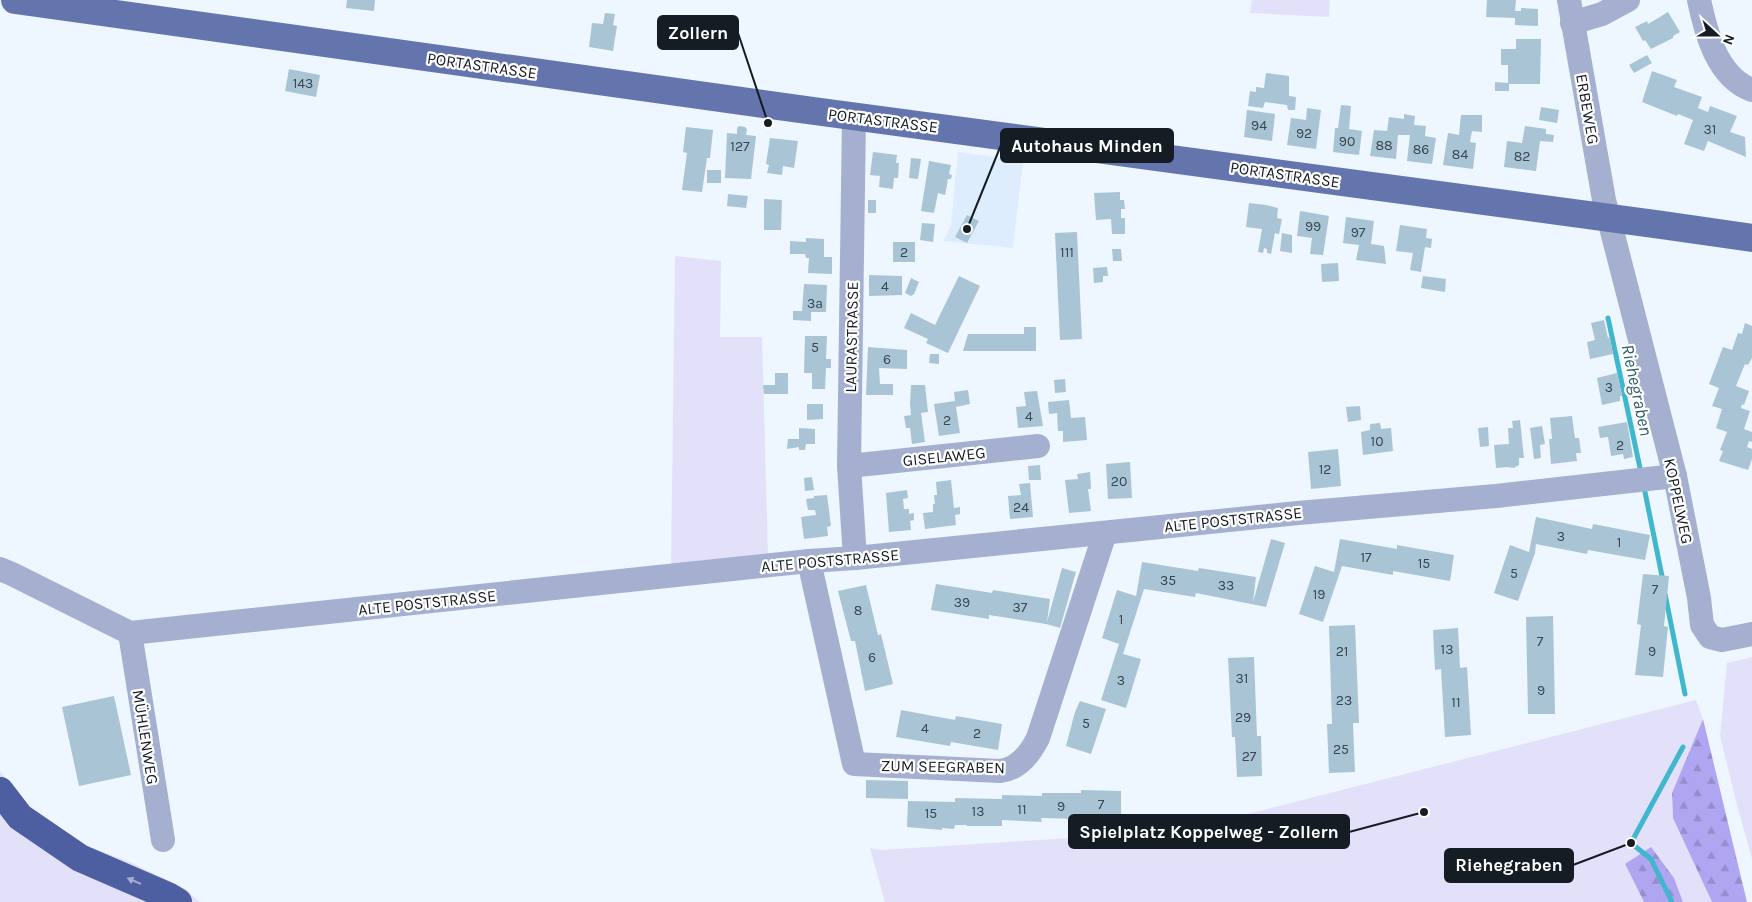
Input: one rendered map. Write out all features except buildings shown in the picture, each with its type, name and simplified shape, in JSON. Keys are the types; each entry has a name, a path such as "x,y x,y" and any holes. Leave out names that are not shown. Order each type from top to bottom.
{"highway":[{"path":"0,791 20,817 80,858 178,902"}],"main road":[{"name":"PORTASTRASSE","path":"15,0 854,117 1752,238"}],"street":[{"name":"ERBEWEG","path":"1569,0 1609,218"},
{"path":"1572,23 1602,14 1628,0"},
{"path":"1699,0 1710,42 1724,67 1741,85 1752,90"},
{"name":"LAURASTRASSE","path":"854,117 849,466 855,558"},
{"name":"KOPPELWEG","path":"1609,218 1675,476 1699,598 1702,625 1710,637 1722,640 1752,634"},
{"name":"GISELAWEG","path":"849,466 1038,446"},
{"name":"ALTE POSTSTRASSE","path":"130,633 809,561 855,558 1298,512 1496,496 1675,476"},
{"name":"ZUM SEEGRABEN","path":"809,561 854,764 1000,771 1014,767 1023,760 1032,751 1038,738 1104,532"},
{"path":"0,569 130,633"},
{"name":"MÜHLENWEG","path":"130,633 163,840"}],"shaded area":[{"path":"1252,0 1330,0 1329,17 1250,13"},
{"path":"958,152 1023,161 1013,248 943,241 951,226"},
{"path":"675,256 721,261 720,337 762,337 768,555 671,569"},
{"path":"1752,657 1752,859 1720,736 1727,663"},
{"path":"1696,700 1703,719 1672,793 1673,818 1712,902 1683,902 1674,878 1625,864 1644,902 885,902 870,848 881,850 1181,831"},
{"path":"0,771 9,786 35,814 81,844 130,862 185,889 200,902 0,902"}],"green space":[{"path":"1703,719 1747,902 1712,902 1673,818 1672,793"},
{"path":"1651,847 1674,878 1683,902 1644,902 1625,864"}],"waterway":[{"name":"Riehegraben","path":"1608,318 1640,468"},
{"name":"Riehegraben","path":"1645,492 1663,581"},
{"name":"Riehegraben","path":"1665,594 1685,694"},
{"name":"Riehegraben","path":"1672,902 1651,859 1631,843 1683,747"}],"place":[{"name":"Zollern","path":"768,123"},
{"name":"Autohaus Minden","path":"967,229"},
{"name":"Spielplatz Koppelweg - Zollern","path":"1424,812"},
{"name":"Riehegraben","path":"1631,843"}]}
